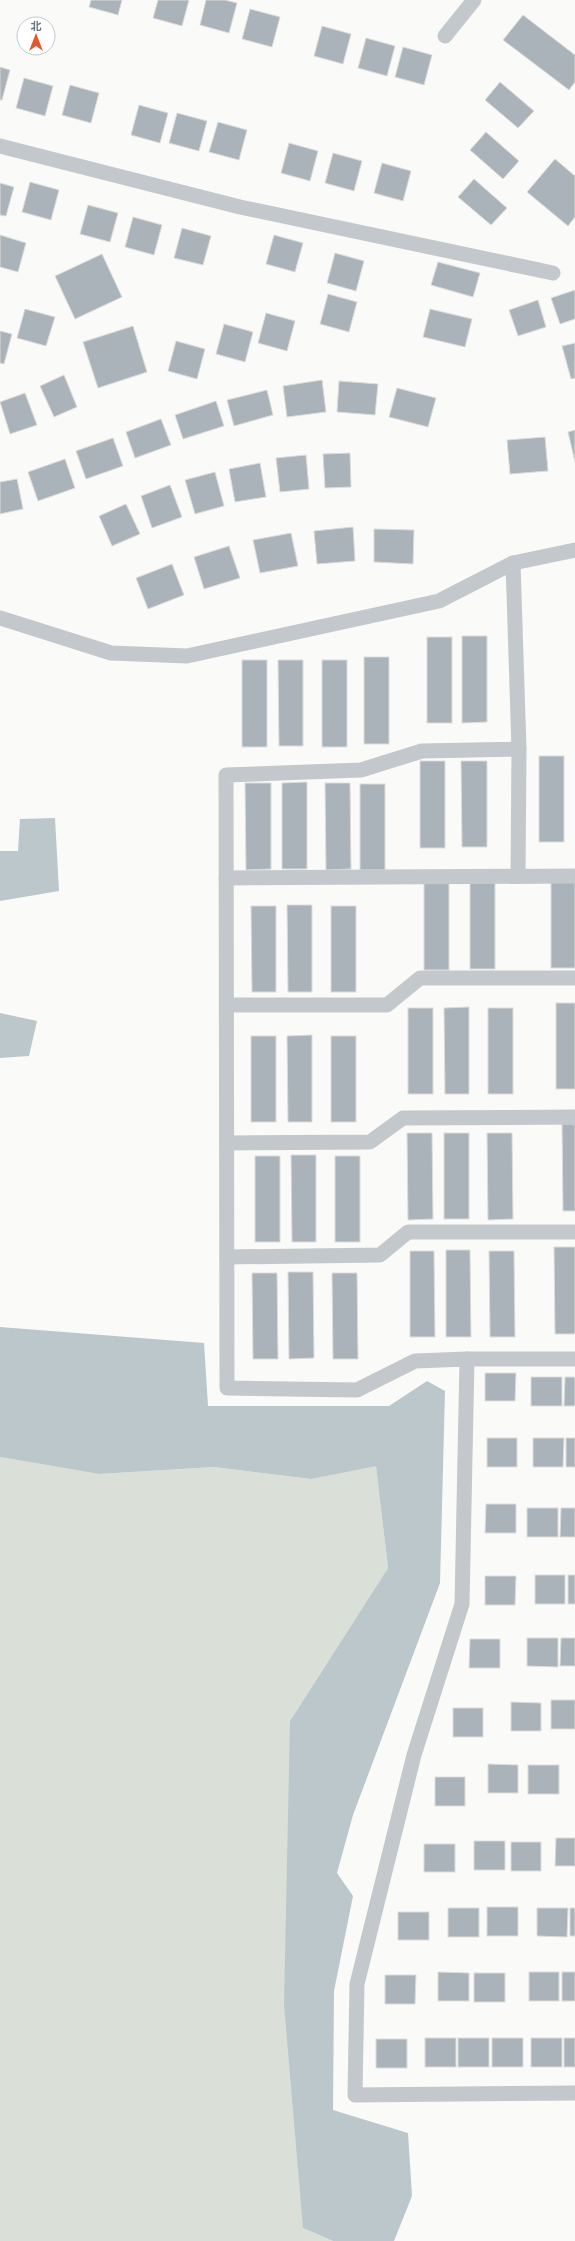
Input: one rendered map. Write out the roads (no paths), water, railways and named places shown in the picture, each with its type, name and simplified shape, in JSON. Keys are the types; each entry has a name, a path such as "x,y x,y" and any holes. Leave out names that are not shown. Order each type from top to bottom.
{"street":[{"path":"445,36 474,0"},
{"path":"0,146 240,207 553,273"},
{"path":"0,618 111,653 187,656 439,601 513,563 575,550"},
{"path":"513,563 519,749 518,876"},
{"path":"519,749 422,751 361,770 226,775 228,1388 357,1390 415,1361 467,1359 575,1359"},
{"path":"226,878 575,876"},
{"path":"227,1005 387,1005 420,978 575,978"},
{"path":"227,1143 370,1142 403,1118 575,1117"},
{"path":"227,1257 380,1255 408,1232 575,1232"},
{"path":"467,1359 462,1604 414,1754 357,1984 355,2095 575,2093"}]}
